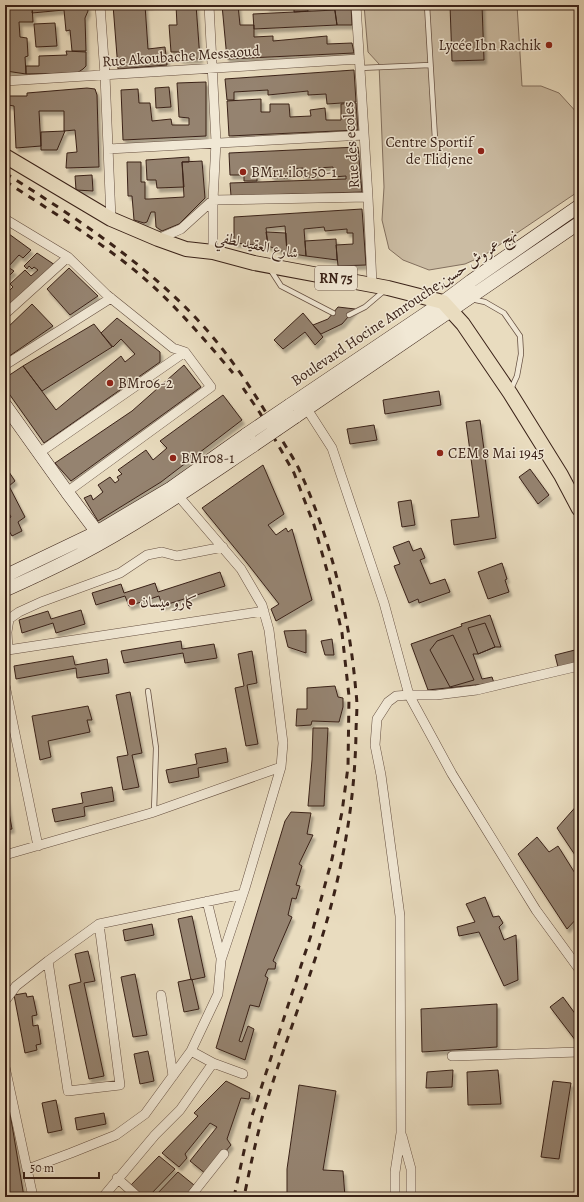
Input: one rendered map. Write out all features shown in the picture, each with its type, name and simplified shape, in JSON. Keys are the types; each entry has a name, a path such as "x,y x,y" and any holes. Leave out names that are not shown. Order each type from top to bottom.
{"main road":[{"name":"شارع العقيد لطفي","path":"5,156 111,219 158,240 186,249 213,252 254,263 372,284 447,306"},
{"name":"Boulevard Hocine Amrouche;نهج عمروش حسين","path":"292,411 307,409 447,306 471,281 579,206"},
{"name":"Boulevard Hocine Amrouche;نهج عمروش حسين","path":"175,492 447,306 469,298 579,224"},
{"path":"447,306 463,324 510,393 561,475 579,509"},
{"path":"5,405 97,532"},
{"path":"5,576 97,532 175,492"},
{"path":"5,590 79,554 175,492"}],"street":[{"path":"100,5 105,75 111,219"},
{"path":"209,5 216,142 213,200 213,252"},
{"name":"Rue des ecoles","path":"356,5 372,284"},
{"name":"Rue Akoubache Messaoud","path":"5,81 359,58"},
{"path":"108,149 364,135"},
{"path":"158,240 181,229 213,200 368,197"},
{"path":"5,219 68,257 111,298 173,348 185,352 211,387 67,492"},
{"path":"5,314 68,257"},
{"path":"5,365 111,298"},
{"path":"39,453 185,352"},
{"path":"307,409 332,448 384,603 409,695 452,774 536,910 579,969"},
{"path":"28,1169 116,1134 145,1114 191,1051 218,994 221,960 243,894 281,767 282,736 270,630 262,605 241,569 175,492"},
{"path":"223,547 176,556 162,552 147,555 120,573 41,602 19,612 9,619 6,651 264,611"},
{"path":"396,1197 395,1172 401,1133 400,916 381,775 375,745 377,719 388,702 396,696 436,695 477,690 579,666"},
{"path":"5,685 38,846"},
{"path":"5,855 154,812 281,767"},
{"path":"5,1001 16,986 99,924 243,894"},
{"path":"207,901 221,960"},
{"path":"48,961 68,1091 120,1085 99,924"},
{"path":"161,995 173,1076"},
{"path":"191,1051 243,1074"},
{"path":"452,1056 579,1052"},
{"path":"103,1197 117,1178 155,1134 180,1110 213,1062"},
{"path":"6,1073 33,1197"},
{"path":"401,1133 411,1169 411,1197"},
{"path":"190,1197 224,1154"},
{"path":"117,1178 138,1197"}],"lane":[{"path":"427,5 435,139"},
{"path":"360,68 430,65"},
{"path":"266,264 280,286 333,313"},
{"path":"349,316 365,307 388,288"},
{"path":"469,298 485,302 504,313 520,336 520,354 517,376 510,393"},
{"path":"148,691 156,748 154,812"}],"shaded area":[{"name":"Centre Sportif de Tlidjene","path":"364,5 517,5 522,86 541,86 559,93 579,115 579,191 483,256 465,264 429,270 403,260 389,249 382,220 384,187 379,64 368,52"}],"building":[{"path":"5,5 32,5 33,22 19,22 20,37 27,38 28,56 25,57 26,74 6,71"},
{"path":"33,5 87,5 88,11 85,18 86,51 72,51 70,30 66,31 64,10 32,13"},
{"path":"113,5 145,5 148,49 165,47 167,65 118,69"},
{"path":"176,5 196,5 200,59 180,59 179,52 171,52 169,25 177,25"},
{"path":"222,5 238,5 240,25 254,25 254,37 273,36 273,41 327,36 327,44 352,43 354,53 227,59"},
{"path":"267,5 294,5 294,6 267,7"},
{"path":"294,5 307,5 308,11 294,12"},
{"path":"334,5 351,5 352,25 337,25"},
{"path":"450,5 482,5 484,60 452,61"},
{"path":"335,10 337,25 254,29 253,14"},
{"path":"55,23 57,46 36,47 34,24"},
{"path":"66,51 86,52 86,66 77,73 26,74 26,66 39,66 39,56 67,55"},
{"path":"354,70 356,102 327,104 326,94 308,95 308,91 268,95 268,90 234,92 234,100 227,100 225,79"},
{"path":"206,82 206,136 123,140 121,90 138,89 139,103 150,103 152,121 171,119 172,125 189,125 189,118 179,117 177,83"},
{"path":"169,87 171,107 156,108 155,88"},
{"path":"87,88 95,89 97,95 99,167 66,168 67,153 77,152 75,130 64,131 64,111 39,111 41,146 16,148 14,106 8,105 8,96 27,96 27,93"},
{"path":"261,99 261,112 270,112 270,104 289,104 290,117 311,116 310,110 325,108 326,120 341,120 341,104 356,103 358,130 229,136 227,101"},
{"path":"65,131 57,150 41,150 41,132"},
{"name":"BMr1.ilot 50-1","path":"358,147 362,192 231,196 230,183 346,179 346,176 333,177 333,167 317,168 317,177 303,177 303,168 288,169 288,178 272,178 271,168 257,168 257,181 244,181 244,175 230,175 229,153"},
{"path":"189,157 189,162 182,162 184,187 157,188 156,180 147,180 146,160"},
{"path":"202,161 205,198 179,224 162,231 156,227 155,212 151,212 147,222 144,223 134,220 132,196 128,196 127,162 141,162 141,182 145,182 145,199 149,199 184,197 182,162"},
{"path":"92,175 93,191 76,190 75,176"},
{"path":"362,209 366,265 338,266 336,245 353,244 353,233 347,233 347,229 325,231 324,227 304,229 306,256 287,253 285,226 266,228 268,246 234,243 234,217"},
{"path":"266,232 286,233 287,253 268,246"},
{"path":"9,234 31,250 23,258 19,255 9,266 5,262 5,239"},
{"path":"336,239 337,260 306,256 305,241"},
{"path":"37,253 55,265 5,311 5,291 7,293 13,287 10,284 25,270 31,276 38,270 34,267 32,269 29,266 27,269 24,266"},
{"path":"8,267 14,271 5,280 5,269"},
{"path":"69,268 98,296 70,315 47,289"},
{"path":"32,304 53,326 5,359 5,330"},
{"path":"338,307 355,309 342,324 321,334 313,325 328,319"},
{"path":"303,313 323,337 315,345 305,332 283,349 274,340"},
{"name":"BMr06-2","path":"117,318 160,352 160,362 44,443 5,388 5,378 23,366 56,410 121,356 125,362 135,354 121,339 113,347 101,333"},
{"path":"94,324 112,347 42,391 23,366"},
{"path":"184,365 201,387 71,481 55,463 132,411"},
{"path":"439,391 441,405 385,414 383,400"},
{"name":"BMr08-1","path":"223,395 242,420 161,482 98,521 84,498 91,495 93,500 103,492 98,485 110,477 115,483 119,480 117,477 122,474 118,470 146,450 153,460 167,448 160,441"},
{"path":"480,420 496,538 454,545 451,520 479,517 466,422"},
{"path":"374,425 377,440 350,444 347,429"},
{"path":"263,465 284,514 268,525 276,535 286,528 288,532 292,529 312,600 276,621 271,609 279,604 202,508"},
{"path":"5,468 15,481 9,486 25,517 18,522 22,531 12,536 5,524 5,521 11,517 5,506"},
{"path":"530,469 549,495 538,504 519,477"},
{"path":"411,500 415,525 402,527 398,502"},
{"path":"409,541 413,551 421,548 425,558 420,560 430,584 445,579 450,592 419,603 418,599 409,603 394,566 400,564 393,547"},
{"path":"502,563 509,592 488,599 478,572"},
{"path":"220,572 225,586 162,606 159,596 129,606 125,596 96,605 92,593 121,584 124,593 155,583 158,592"},
{"path":"81,610 85,624 56,633 53,623 22,633 19,620 48,611 51,619"},
{"path":"490,615 501,647 495,647 478,654 473,654 482,679 492,677 494,683 428,690 411,644 462,626 461,624"},
{"path":"485,623 495,647 478,654 468,628"},
{"path":"306,630 306,653 288,647 284,631"},
{"path":"453,635 474,680 450,687 430,650 437,641"},
{"path":"332,639 334,655 325,655 321,641"},
{"path":"181,641 182,649 214,644 217,658 185,663 183,653 124,663 121,651"},
{"path":"579,649 579,662 558,667 555,655"},
{"path":"252,651 257,683 247,685 258,744 246,746 235,688 244,686 238,654"},
{"path":"73,656 75,665 107,659 109,673 77,678 76,668 16,679 14,666"},
{"path":"335,686 338,697 343,698 343,707 339,722 312,721 311,725 296,726 297,709 307,709 307,688"},
{"path":"130,692 142,753 132,755 139,787 123,790 117,757 128,755 116,695"},
{"path":"88,706 92,720 87,720 90,732 48,741 51,757 40,760 32,716"},
{"path":"313,728 328,728 324,806 308,806"},
{"path":"226,748 228,762 198,768 199,777 169,783 166,770 197,764 195,754"},
{"path":"112,787 114,801 84,807 85,816 55,822 52,809 83,803 81,793"},
{"path":"5,790 12,829 5,830"},
{"path":"579,803 579,861 557,828"},
{"path":"291,812 311,813 307,834 313,835 299,864 302,866 296,885 300,886 296,899 292,898 288,915 292,917 273,961 276,963 275,969 268,969 265,976 268,978 259,1007 250,1005 239,1041 242,1042 248,1026 254,1029 245,1060 216,1048 285,821"},
{"path":"537,837 549,852 558,846 578,878 579,877 579,916 567,929 518,854"},
{"path":"485,897 493,917 499,916 503,923 499,927 504,940 516,935 518,980 504,986 479,932 459,936 457,927 475,922 466,904"},
{"path":"192,916 205,977 191,980 178,919"},
{"path":"152,924 154,935 125,941 123,930"},
{"path":"88,951 95,981 84,983 104,1076 89,1079 69,985 81,982 75,954"},
{"path":"135,974 147,1035 133,1037 121,977"},
{"path":"192,979 199,1009 184,1012 178,982"},
{"path":"26,993 27,997 33,996 37,1015 32,1016 33,1026 38,1025 41,1044 36,1045 37,1050 25,1053 14,995"},
{"path":"563,997 579,1019 579,1045 550,1007"},
{"path":"497,1004 497,1047 422,1052 421,1009"},
{"path":"148,1051 154,1081 140,1084 134,1054"},
{"path":"453,1070 452,1087 426,1088 427,1072"},
{"path":"498,1070 501,1104 468,1105 467,1072"},
{"path":"226,1081 250,1093 249,1099 241,1098 227,1139 231,1145 206,1174 190,1161 217,1127 210,1123 185,1154 187,1158 179,1167 162,1153 198,1116 194,1113"},
{"path":"553,1081 571,1083 559,1159 541,1157"},
{"path":"5,1083 24,1197 5,1197"},
{"path":"299,1085 336,1091 323,1170 343,1171 345,1197 287,1197 287,1169"},
{"path":"56,1100 62,1130 48,1133 42,1103"},
{"path":"104,1113 106,1124 77,1130 75,1118"},
{"path":"159,1156 175,1169 150,1195 152,1197 142,1197 130,1186"},
{"path":"178,1172 194,1185 184,1197 154,1197"}],"railway":[{"path":"5,173 85,225 136,263 183,305 216,341 256,396 298,467 313,502 331,555 338,582 349,637 357,703 354,773 347,830 329,915 264,1111 244,1197"},
{"path":"5,181 94,240 138,273 181,314 233,373"},
{"path":"234,1197 251,1119 313,929 332,859 342,812 348,767 349,696 342,633 330,581 314,525 294,473 260,413 243,388"}],"place":[{"name":"Lycée Ibn Rachik","path":"549,45"},
{"name":"Centre Sportif de Tlidjene","path":"481,151"},
{"name":"BMr1.ilot 50-1","path":"243,172"},
{"name":"BMr06-2","path":"110,383"},
{"name":"CEM 8 Mai 1945","path":"440,453"},
{"name":"BMr08-1","path":"173,458"},
{"name":"كمارو ميسان","path":"132,602"}]}
